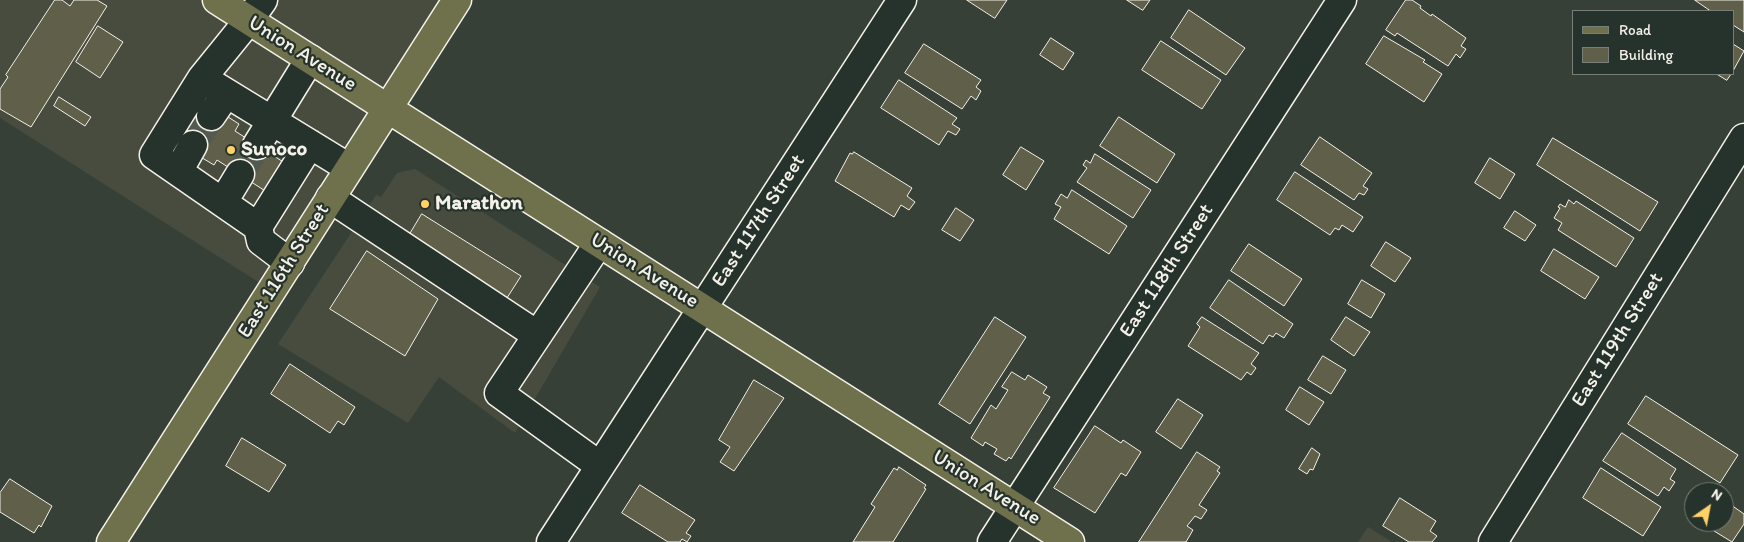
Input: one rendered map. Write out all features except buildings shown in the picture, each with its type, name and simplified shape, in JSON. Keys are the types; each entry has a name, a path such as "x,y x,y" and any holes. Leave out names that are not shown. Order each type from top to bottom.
{"main road":[{"name":"Union Avenue","path":"217,0 256,10 310,59 1070,542"},
{"name":"East 116th Street","path":"111,542 457,0"}],"street":[{"name":"East 117th Street","path":"550,542 902,0"},
{"name":"East 118th Street","path":"992,542 1342,0"},
{"path":"256,10 202,78 154,155 179,170 258,227 261,241 290,262"},
{"path":"250,141 265,117 310,59"},
{"path":"202,78 349,168"},
{"path":"212,116 226,94"},
{"name":"East 119th Street","path":"1493,542 1744,138"},
{"path":"258,227 310,144"},
{"path":"179,170 193,145"},
{"path":"216,197 233,170"},
{"path":"330,198 537,335"},
{"path":"599,243 499,393 600,466"}],"shaded area":[{"path":"0,0 458,0 271,290 0,118"},
{"path":"415,169 600,287 515,433 439,377 408,423 278,344 376,195 381,197 397,173"},
{"path":"1368,527 1392,542 1358,542"}],"tunnel":[{"path":"193,145 211,116"},
{"path":"240,174 257,145"}],"place":[{"name":"Sunoco","path":"231,150"},
{"name":"Marathon","path":"425,204"}]}
